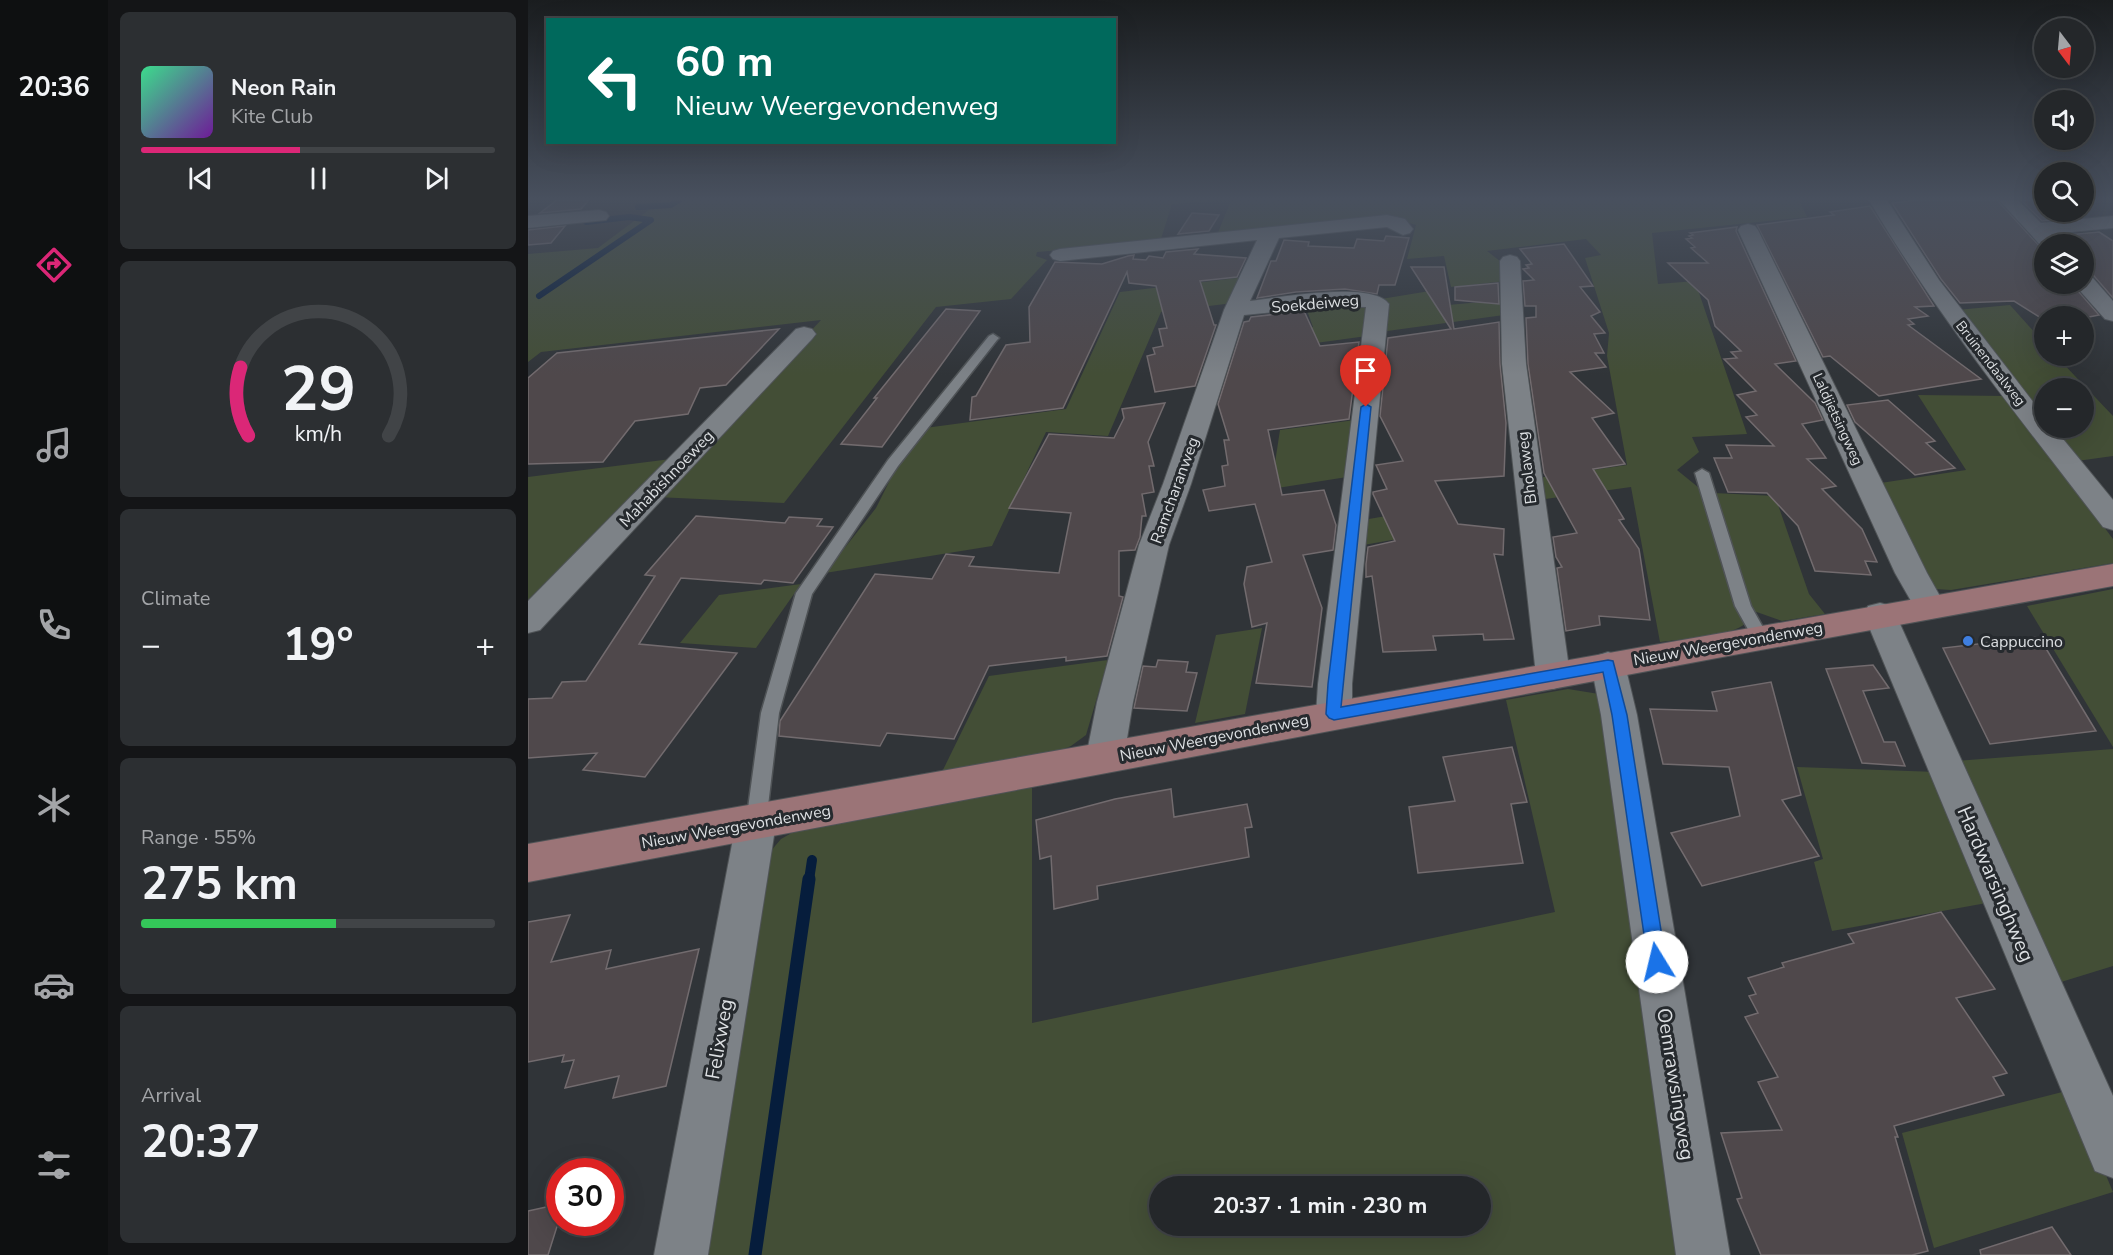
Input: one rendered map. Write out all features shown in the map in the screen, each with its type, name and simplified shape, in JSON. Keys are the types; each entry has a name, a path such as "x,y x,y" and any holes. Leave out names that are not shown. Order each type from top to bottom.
{"street":[{"name":"Ramcharanweg","path":"1105,757 1115,702 1154,545 1177,484 1235,310 1260,259"},
{"name":"Laldjietsingweg","path":"1762,259 1911,573 1930,607"},
{"name":"Bruinendaalweg","path":"1915,259 1954,314 2113,520"},
{"name":"Bholaweg","path":"1510,261 1514,364 1553,675"},
{"path":"2094,293 2113,314"},
{"name":"Soekdeiweg","path":"1235,310 1343,298 1368,299 1378,304 1335,684 1334,714"},
{"name":"Mahabishnoeweg","path":"528,621 804,334"},
{"name":"Nieuw Weergevondenweg","path":"528,863 756,823 1334,714 2113,575"},
{"name":"Hardwarsinghweg","path":"1880,615 2113,1154"},
{"name":"Oemrawsingweg","path":"1608,665 1620,715 1703,1255"},
{"name":"Felixweg","path":"681,1255 756,823"}],"lane":[{"path":"756,823 770,713 804,593 893,463 993,338"},
{"path":"1702,473 1743,606 1761,638"}],"green space":[{"path":"528,259 1047,260 1011,299 936,307 784,503 656,497 821,320 541,352 528,362"},
{"path":"1445,259 1497,259 1505,265 1506,281 1451,287"},
{"path":"1585,259 1655,259 1658,284 1695,281 1747,434 1692,437 1699,452 1677,470 1704,492 1746,623 1739,628 1718,634 1660,642 1631,487 1531,501 1530,479 1627,465 1607,356 1609,333"},
{"path":"1245,277 1233,303 1161,312 1108,436 1046,432 992,546 825,573 876,508 895,470 925,428 1066,409 1120,292"},
{"path":"1448,288 1448,305 1503,300 1504,315 1380,332 1381,299"},
{"path":"1368,303 1367,336 1301,345 1295,329 1313,327 1305,305"},
{"path":"2010,305 2034,332 2034,366 2066,366 2077,378 2034,378 2034,414 1957,310"},
{"path":"1918,395 2006,396 2034,433 2034,438 2037,438 2113,539 2113,563 1951,590 1935,589 1874,484 1966,470"},
{"path":"2094,396 2113,416 2113,456 2070,462 2052,438 2094,438"},
{"path":"1355,420 1347,477 1271,489 1280,430"},
{"path":"671,459 528,607 528,477"},
{"path":"1714,493 1775,496 1809,594 1825,614 1782,621 1751,610"},
{"path":"1445,506 1443,531 1352,547 1357,521"},
{"path":"801,584 756,648 680,643 719,595"},
{"path":"2113,589 2113,747 2027,606"},
{"path":"1262,628 1245,714 1195,723 1216,635"},
{"path":"1108,660 1086,735 1071,746 1059,751 942,772 989,676"},
{"path":"1568,689 1599,694 1691,1255 696,1255 770,852 781,839 802,827 1032,786 1032,1023 1555,912 1506,700"},
{"path":"2113,749 2113,966 2061,982 1956,761"},
{"path":"1797,767 1937,772 1992,902 1832,931 1814,862 1823,859"},
{"path":"2070,1090 2113,1192 1934,1248 1902,1133"}],"building":[{"path":"1120,259 1246,259 1237,277 1200,281 1214,325 1216,325 1195,386 1155,392 1147,356 1155,354 1153,348 1163,346 1159,329 1167,328 1156,286 1129,283 1127,272 1063,408 970,420 972,397 976,396 1006,345 1030,342 1029,307 1055,262 1102,264"},
{"path":"1277,259 1403,259 1395,285 1379,285 1377,294 1345,289 1296,292 1257,298 1271,261 1276,261"},
{"path":"1528,259 1574,259 1593,286 1580,287 1600,312 1591,316 1605,333 1594,334 1604,353 1595,353 1606,367 1570,372 1614,413 1592,418 1625,464 1593,469 1624,519 1619,520 1639,549 1650,620 1599,616 1600,625 1566,631 1557,568 1562,567 1556,557 1553,537 1577,533 1544,473 1528,364 1526,318 1536,317 1536,306 1525,306 1523,281 1534,280 1523,269 1529,268 1526,265 1532,264"},
{"path":"1703,259 1749,259 1796,361 1775,364 1815,403 1823,420 1802,424 1826,458 1807,459 1836,486 1822,489 1862,529 1877,562 1865,561 1871,575 1815,571 1798,526 1767,493 1728,492 1714,458 1732,458 1726,445 1774,446 1746,417 1757,415 1737,395 1756,391 1724,359 1737,358 1731,352 1741,351 1715,326 1708,300 1668,263 1708,263"},
{"path":"1774,259 1904,259 1934,306 1915,307 1928,316 1908,319 1914,324 1908,325 1981,379 1879,396 1830,356 1823,357"},
{"path":"1928,259 2034,259 2034,294 2081,294 2091,306 2034,306 2034,314 2014,301 1960,303"},
{"path":"2094,259 2113,259 2113,298 2094,276"},
{"path":"1411,267 1444,267 1454,329 1499,322 1500,364 1506,423 1504,476 1435,481 1458,524 1504,529 1503,555 1494,554 1514,639 1484,640 1483,634 1433,636 1436,650 1383,652 1372,576 1366,577 1366,564 1368,547 1395,541 1373,494 1373,492 1387,489 1376,465 1403,461 1380,416 1388,338 1451,329"},
{"path":"1498,283 1499,304 1455,300 1455,287"},
{"path":"946,309 980,311 882,447 841,444 877,398 874,398"},
{"path":"1304,311 1320,346 1359,342 1349,419 1268,430 1282,495 1324,490 1336,525 1333,550 1303,555 1322,608 1312,687 1256,683 1267,623 1252,627 1244,584 1247,567 1272,562 1255,504 1209,511 1203,490 1225,486 1222,466 1228,465 1224,440 1229,440 1218,404 1244,322 1249,321 1251,317"},
{"path":"779,329 726,385 700,388 688,414 635,421 603,462 528,464 528,378 557,353"},
{"path":"1888,400 1935,441 1926,443 1955,468 1915,475 1855,422 1847,405"},
{"path":"1165,403 1148,442 1154,466 1149,466 1154,492 1142,494 1146,516 1142,516 1140,537 1135,550 1119,551 1119,596 1123,597 1107,656 1066,661 1066,657 989,666 954,739 887,733 880,746 779,736 780,721 875,574 932,579 946,554 974,557 969,566 1059,573 1071,513 1009,508 1049,434 1114,438 1124,418 1122,409"},
{"path":"696,516 785,523 789,517 822,519 817,526 833,527 793,583 764,580 761,584 681,578 639,644 737,653 645,777 583,770 597,753 528,758 528,699 552,698 562,682 586,681 655,576 645,575"},
{"path":"2039,637 2096,731 1990,744 1943,648"},
{"path":"1158,660 1188,662 1186,672 1197,673 1187,711 1134,708 1143,666 1156,667"},
{"path":"1873,665 1889,688 1863,691 1884,742 1895,742 1905,766 1862,763 1826,669"},
{"path":"1771,682 1801,795 1782,800 1819,856 1702,886 1671,833 1740,816 1729,767 1663,764 1650,709 1717,711 1712,692"},
{"path":"1512,747 1527,802 1511,804 1523,863 1418,873 1409,807 1455,801 1443,757"},
{"path":"1171,789 1174,817 1247,804 1252,827 1245,828 1249,857 1097,886 1098,899 1054,909 1051,856 1040,859 1036,820 1115,799"},
{"path":"1941,912 1995,989 1956,998 2007,1073 1993,1077 2004,1095 1894,1126 1898,1137 1895,1137 1928,1251 1912,1255 1761,1255 1737,1199 1742,1198 1721,1133 1782,1130 1758,1082 1778,1077 1745,1017 1758,1013 1749,996 1756,994 1748,978 1784,967 1782,963 1854,943 1848,934"},
{"path":"570,915 551,962 611,950 606,969 699,949 666,1086 613,1098 619,1076 565,1088 574,1060 562,1062 564,1055 528,1062 528,922"},
{"path":"546,1207 546,1236 554,1236 548,1255 528,1255 528,1211"},
{"path":"2052,1227 2071,1255 1981,1255 1980,1250"}],"waterway":[{"path":"539,296 594,259"},
{"path":"809,880 812,860"},
{"path":"755,1255 809,879"}],"place":[{"name":"Cappuccino","path":"1968,641"}],"route":[{"path":"1366,407 1335,684 1334,714 1608,665 1620,715 1657,962"}]}
